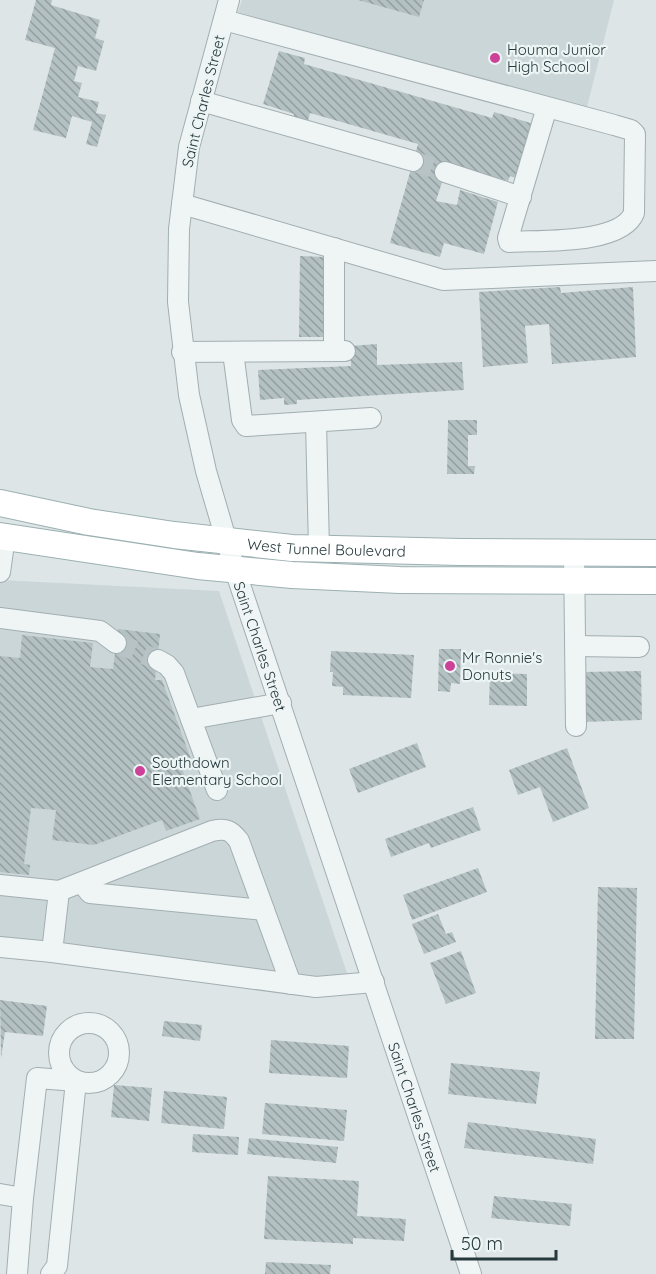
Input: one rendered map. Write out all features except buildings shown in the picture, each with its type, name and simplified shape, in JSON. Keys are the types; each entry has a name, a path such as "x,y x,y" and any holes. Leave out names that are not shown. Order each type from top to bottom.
{"main road":[{"name":"West Tunnel Boulevard","path":"0,503 89,522 226,540 319,549 656,553"},
{"name":"West Tunnel Boulevard","path":"2,536 155,560 292,575 400,580 656,581"}],"street":[{"name":"Saint Charles Street","path":"229,0 189,147 179,230 178,302 182,352 189,395 206,471 235,570 471,1274"},
{"path":"224,20 547,107 631,130 635,134 634,213 631,220 597,237 509,242 508,238 547,107"},
{"path":"201,101 413,161"},
{"path":"445,172 521,197"},
{"path":"182,204 443,280 656,271"},
{"path":"182,352 339,351 334,248"},
{"path":"233,352 243,424 246,426 371,418"},
{"path":"316,422 319,549"},
{"path":"0,572 2,536"},
{"path":"574,552 576,726"},
{"path":"0,618 100,631 116,643"},
{"path":"576,646 639,646"},
{"path":"158,660 171,668 217,790"},
{"path":"191,718 281,703"},
{"path":"0,885 59,891 212,831 224,829 232,831 239,841 291,984"},
{"path":"85,882 90,893 264,910"},
{"path":"52,952 59,891"},
{"path":"0,947 316,987 374,982"},
{"path":"17,1274 37,1078 76,1081 57,1266 51,1274"},
{"path":"0,1194 23,1198"}],"shaded area":[{"name":"Houma Junior High School","path":"242,0 614,0 585,115 238,12"},
{"name":"Southdown Elementary School","path":"0,580 219,591 350,982 0,951"}],"tunnel":[{"path":"413,161 445,172"},
{"path":"116,643 158,660"}],"place":[{"name":"Houma Junior High School","path":"495,58"},
{"name":"Mr Ronnie's Donuts","path":"450,666"},
{"name":"Southdown Elementary School","path":"140,771"}]}
